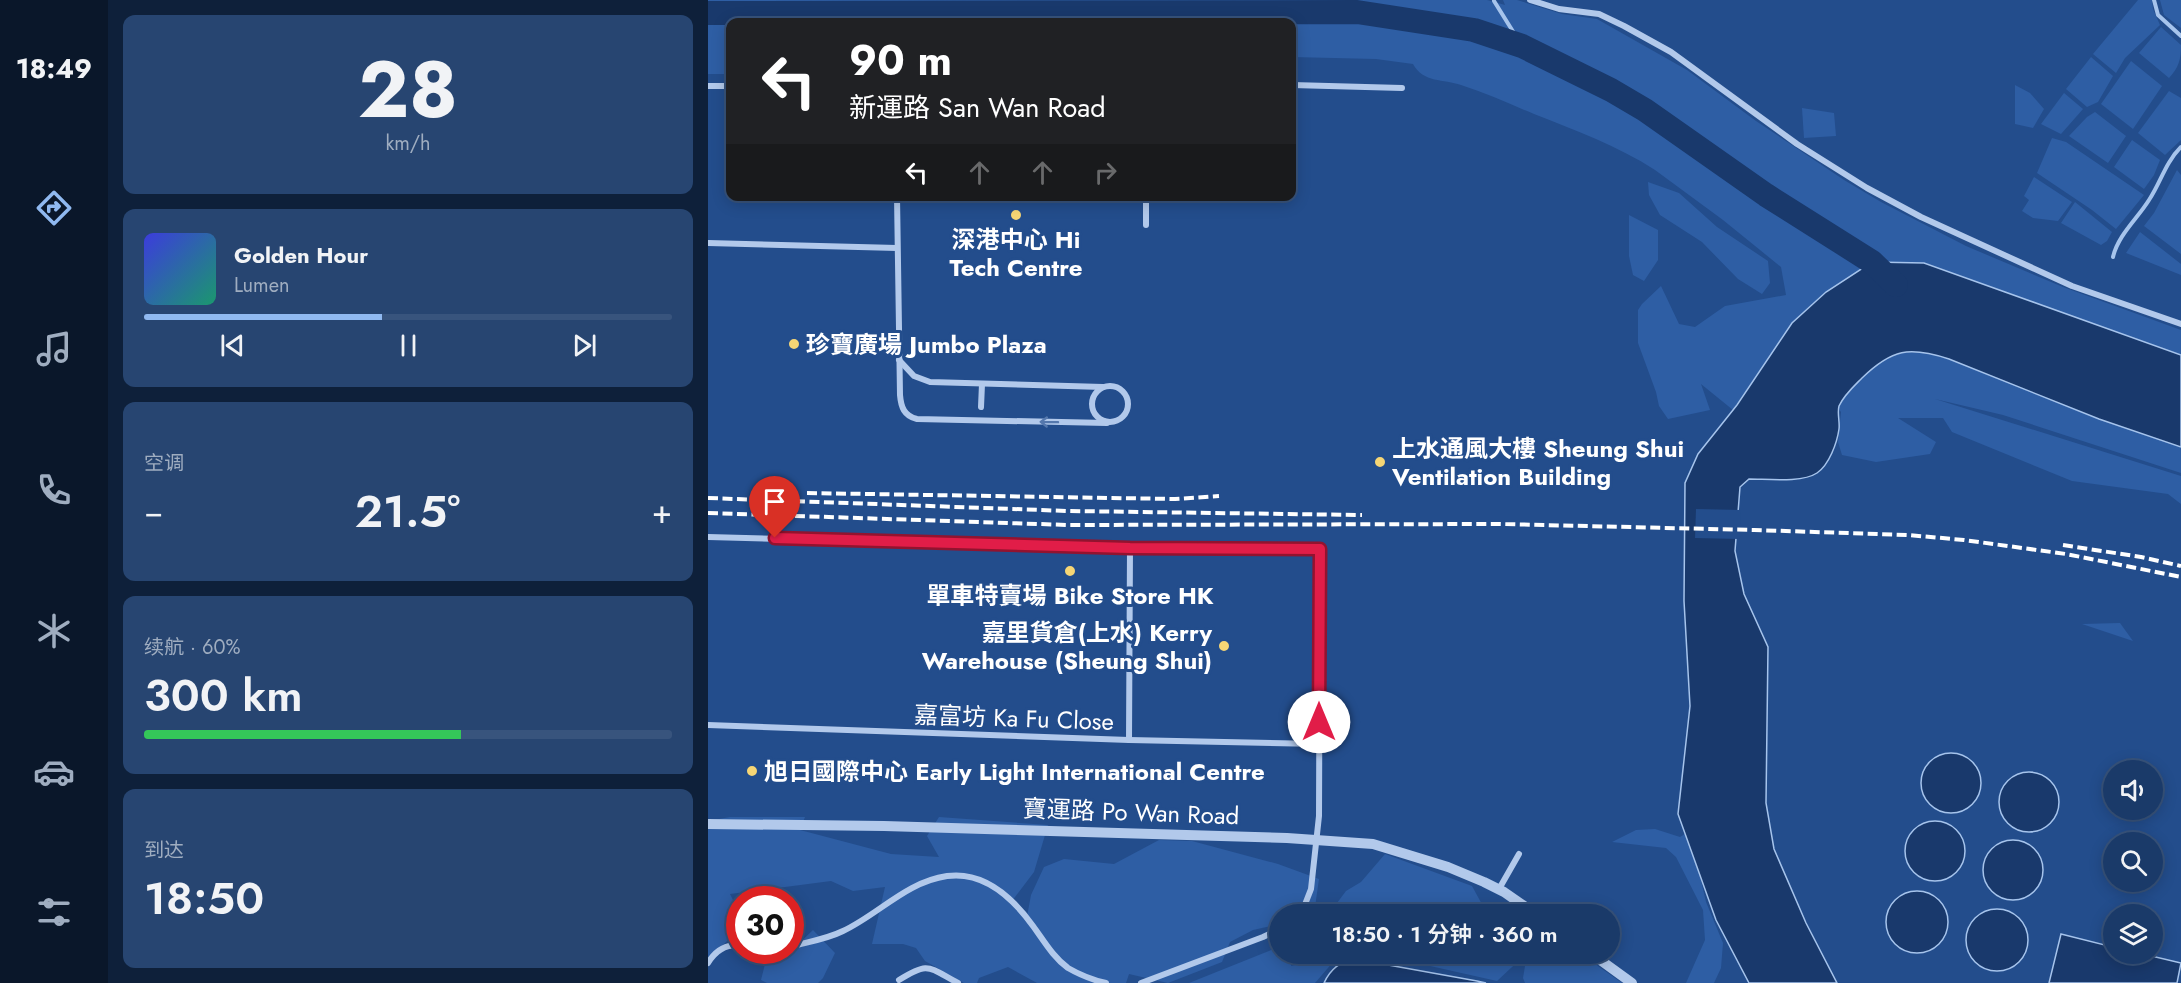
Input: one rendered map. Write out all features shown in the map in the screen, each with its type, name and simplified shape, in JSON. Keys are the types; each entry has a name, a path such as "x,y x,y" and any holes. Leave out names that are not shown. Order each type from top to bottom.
{"street":[{"path":"1530,0 1559,9 1599,14 1671,52 1797,144 1867,188 1921,217 2072,286 2181,324"},
{"path":"1296,85 1402,88"},
{"path":"708,87 726,86"},
{"path":"897,201 897,248 899,359 900,399 902,408 910,418 1107,423 1119,421 1127,411 1128,399 1116,387 939,384 914,376 899,359"},
{"path":"1146,201 1146,225"},
{"path":"708,243 897,248"},
{"path":"981,407 982,384"},
{"path":"1103,387 1094,395 1092,406 1097,417 1107,423"},
{"path":"708,537 1130,548 1320,549 1317,840 1311,889 1305,904"},
{"path":"1129,740 1130,548"},
{"name":"嘉富坊 Ka Fu Close","path":"708,725 1129,740 1319,744"},
{"name":"寶運路 Po Wan Road","path":"708,824 884,826 1317,840 1382,847 1448,867 1499,889 1521,904"},
{"path":"1499,889 1519,854"},
{"path":"804,943 842,932 927,881 948,876 967,876 988,883 1008,897 1032,924 1050,951 1068,968 1093,980 1106,983"},
{"path":"1141,983 1269,934"},
{"path":"708,963 712,955 726,946"},
{"path":"1604,964 1624,983"},
{"path":"1606,964 1632,983"},
{"path":"899,980 917,968 925,967 958,983"}],"shaded area":[{"path":"708,0 1487,0 1505,5 1503,0 1517,0 1562,14 1597,19 1687,70 1756,121 1844,180 1966,246 2063,287 2181,330 2181,355 1925,263 1872,262 1826,292 1792,323 1733,410 1701,384 1710,410 1668,419 1659,406 1638,343 1638,310 1642,304 1661,286 1679,324 1695,327 1725,306 1786,295 1781,267 1723,220 1655,170 1596,139 1480,92 1428,77 1417,70 1413,64 1376,59 1296,57 1296,18 726,18 726,74 708,74"},
{"path":"2138,0 2152,0 2160,25 2125,58 2116,73 2093,54"},
{"path":"2160,0 2181,0 2181,28 2164,15"},
{"path":"2161,27 2181,45 2179,63 2169,78 2139,53"},
{"path":"2091,57 2113,76 2098,102 2087,107 2066,89"},
{"path":"2131,61 2162,86 2133,129 2101,104"},
{"path":"2015,85 2030,93 2044,109 2033,128 2015,124"},
{"path":"2169,91 2181,98 2181,140 2165,155 2138,133"},
{"path":"2064,93 2083,109 2061,134 2041,124"},
{"path":"1802,108 1834,113 1836,136 1804,138"},
{"path":"2095,112 2126,136 2108,163 2069,136"},
{"path":"2052,138 2066,142 2144,195 2116,229 2037,173"},
{"path":"2132,140 2160,160 2154,175 2144,189 2114,167"},
{"path":"2177,170 2181,175 2181,254 2144,226 2154,213"},
{"path":"2034,177 2072,202 2058,221 2033,218 2022,211 2029,200 2024,196"},
{"path":"1648,182 1679,193 1717,227 1768,261 1770,283 1762,294 1738,279 1702,242 1660,215 1649,195"},
{"path":"2075,202 2112,232 2107,241 2101,245 2061,223"},
{"path":"1629,215 1658,230 1658,260 1644,281 1633,275 1629,256"},
{"path":"2140,232 2181,264 2181,275 2126,253"},
{"path":"1872,262 1924,263 2181,355 2181,447 2099,419 1949,359 1923,352 1912,352 1892,356 1883,361 1846,395 1839,406 1839,429 1834,447 1829,459 1817,473 1794,479 1749,479 1740,487 1735,551 1744,594 1768,647 1766,803 1774,849 1806,923 1837,983 1749,983 1716,920 1678,814 1690,706 1684,601 1685,483 1698,454 1737,405 1792,323 1826,292"},
{"path":"1904,352 1924,353 1949,359 2099,419 2181,447 2181,473 2003,415 1935,399 2181,476 2181,504 2168,494 2072,481 1952,432 1943,418 1898,418 1936,442 1930,454 1876,462 1842,455 1838,442 1841,412 1838,408 1843,399 1857,381 1874,366 1884,359"},
{"path":"2120,623 2133,641 2082,624"},
{"path":"1945,753 1957,753 1973,761 1979,771 1981,783 1979,795 1973,805 1957,813 1945,813 1929,805 1921,789 1921,777 1929,761"},
{"path":"2023,772 2035,772 2051,780 2057,790 2059,802 2057,814 2051,824 2035,832 2023,832 2007,824 1999,808 1999,796 2007,780"},
{"path":"730,817 805,817 800,830 891,854 939,857 927,836 939,817 1048,825 1034,872 1012,901 1026,922 1031,895 1044,867 1064,859 1114,864 1159,840 1192,841 1278,864 1319,879 1315,904 1269,904 1269,926 1253,930 1230,942 1222,962 1168,983 1129,974 1126,983 1037,983 1008,967 979,978 977,983 964,983 925,961 916,948 903,944 872,944 885,887 853,891 831,881 792,886 726,886 726,942 708,960 708,821"},
{"path":"1929,821 1941,821 1957,829 1963,839 1965,851 1963,863 1957,873 1941,881 1929,881 1913,873 1905,857 1905,845 1913,829"},
{"path":"1655,829 1680,837 1688,832 1706,902 1723,943 1721,968 1714,983 1686,983 1705,940 1703,910 1676,857 1666,848 1612,842 1636,830"},
{"path":"2007,840 2019,840 2035,848 2041,858 2043,870 2041,882 2035,892 2019,900 2007,900 1991,892 1983,876 1983,864 1991,848"},
{"path":"1385,854 1472,886 1482,904 1336,904 1346,891 1361,882"},
{"path":"1917,891 1939,900 1948,922 1939,944 1917,953 1895,944 1886,922 1895,900"},
{"path":"1997,909 2019,918 2028,940 2019,962 1997,971 1975,962 1966,940 1975,918"},
{"path":"813,930 835,953 823,978 818,983 767,983 761,980 765,964 804,964 804,939"},
{"path":"2061,934 2103,944 2103,964 2163,964 2163,959 2181,963 2177,983 2049,983"},
{"path":"1269,951 1269,964 1291,964 1291,966 1331,964 1315,983 1189,983"},
{"path":"1341,964 1382,964 1486,983 1324,983 1336,967"},
{"path":"1421,964 1515,964 1497,981"},
{"path":"1525,964 1595,964 1622,983 1525,983 1523,978"}],"pier":[{"path":"1696,509 1741,510 1739,539 1695,538"}],"waterway":[{"path":"2154,0 2158,15 2181,36"},
{"path":"1494,1 1522,46"},
{"path":"708,13 1357,12 1474,30 1522,46 1611,90 1645,110 1766,195 1872,262 1896,285"},
{"path":"2113,257 2124,234 2149,200 2171,160 2181,147"}],"railway":[{"path":"807,493 1175,499 1219,496"},
{"path":"708,498 1068,511 1362,515"},
{"path":"708,513 1068,525 1500,524 1908,535 2066,554 2181,577"},
{"path":"2063,545 2141,557 2181,566"}],"place":[{"name":"深港中心 Hi Tech Centre","path":"1016,215"},
{"name":"珍寶廣場 Jumbo Plaza","path":"794,344"},
{"name":"上水通風大樓 Sheung Shui Ventilation Building","path":"1380,462"},
{"name":"單車特賣場 Bike Store HK","path":"1070,571"},
{"name":"嘉里貨倉(上水) Kerry Warehouse (Sheung Shui)","path":"1224,646"},
{"name":"旭日國際中心 Early Light International Centre","path":"752,771"}],"route":[{"path":"775,538 1130,548 1320,549 1319,722"}]}
